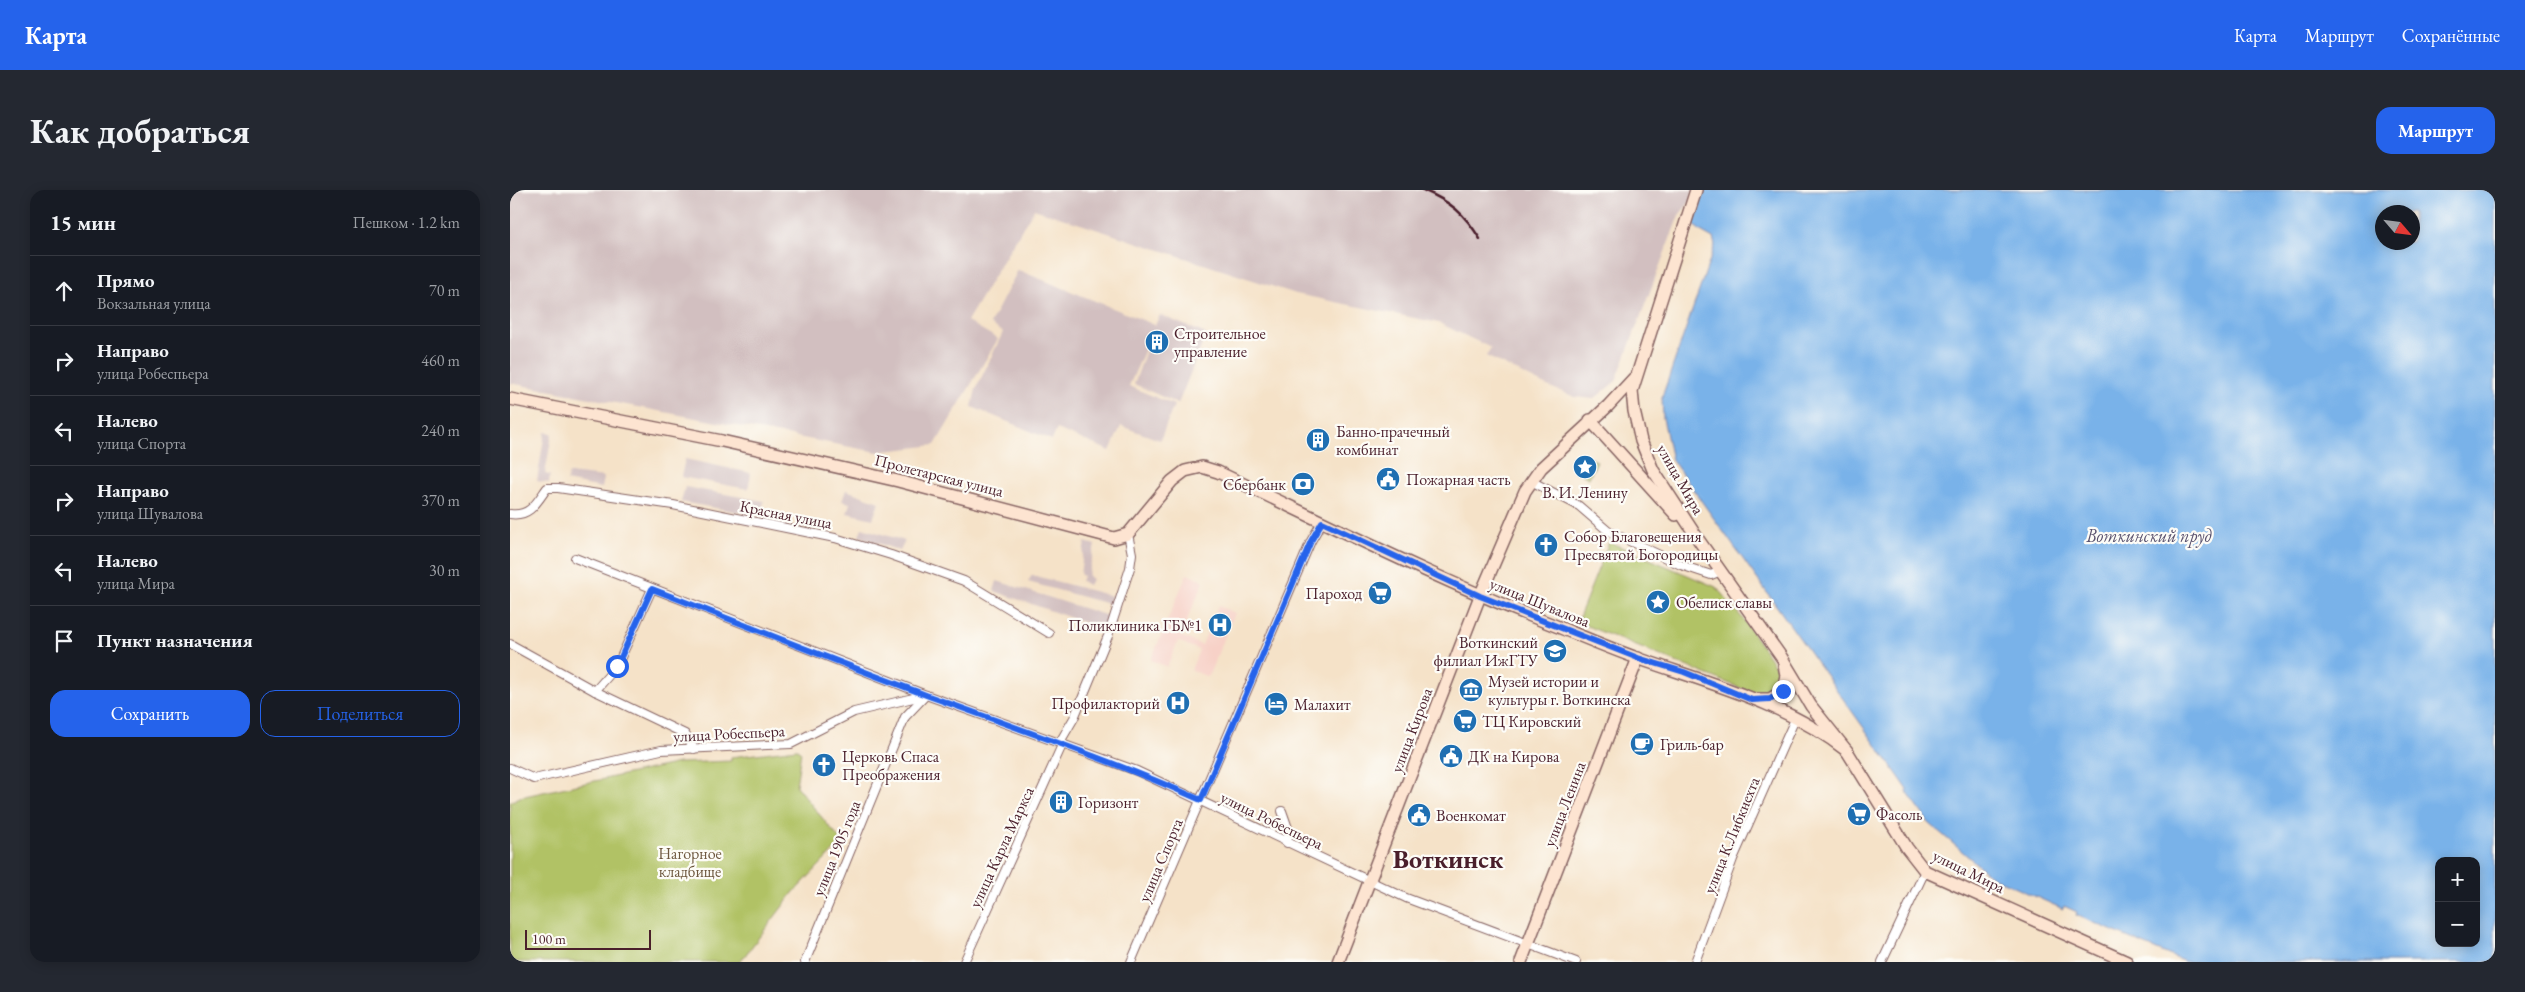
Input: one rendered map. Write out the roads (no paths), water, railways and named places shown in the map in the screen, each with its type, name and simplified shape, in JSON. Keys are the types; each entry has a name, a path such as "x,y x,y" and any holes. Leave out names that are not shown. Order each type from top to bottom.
{"main road":[{"path":"1634,378 1696,190"},
{"name":"улица Кирова","path":"1338,962 1480,596 1517,507 1531,481 1541,468 1590,420 1608,406 1634,378"},
{"name":"улица Мира","path":"1634,378 1632,391 1634,411 1646,456 1700,542 1782,658 1811,706 1847,751 1907,848 1925,871 2127,962"},
{"name":"Пролетарская улица","path":"510,399 722,441 898,480 1110,538 1128,534"},
{"path":"1590,420 1700,542"},
{"path":"1128,534 1172,481 1186,471 1202,467 1218,472 1322,522"},
{"name":"улица Шувалова","path":"1322,522 1480,596 1638,658 1684,672 1752,700"},
{"name":"улица Ленина","path":"1521,962 1638,658"},
{"name":"улица Мира","path":"1752,700 1770,699 1783,691 1786,675 1782,658"},
{"name":"улица Мира","path":"1752,700 1795,719 1831,738 1847,751"}],"street":[{"path":"1531,481 1579,506 1608,531 1681,565 1711,575 1721,571"},
{"name":"Красная улица","path":"510,514 526,512 536,505 547,488 558,488 673,505 835,538 891,555 964,581 1049,633"},
{"name":"улица Спорта","path":"1131,962 1311,541 1322,522"},
{"name":"улица Карла Маркса","path":"964,962 1074,718 1104,645 1130,568 1132,554 1128,534"},
{"name":"улица Робеспьера","path":"575,558 926,695 1137,771 1406,898 1576,962"},
{"path":"595,691 617,666 652,589"},
{"path":"510,644 595,691 685,734 694,749"},
{"name":"улица Робеспьера","path":"510,768 534,779 586,769 661,750 791,744 854,712 926,695"},
{"name":"улица 1905 года","path":"805,962 906,717 926,695"},
{"name":"улица К.Либкнехта","path":"1695,962 1720,901 1733,859 1795,719"},
{"path":"1282,811 1289,831 1287,843"},
{"path":"1882,962 1925,871"}],"water":[{"name":"Воткинский пруд","path":"1703,190 2495,190 2495,962 2185,962 2076,915 2077,912 2064,906 2063,909 1992,877 1929,823 1899,777 1672,460 1663,418 1662,397 1715,245 1713,238 1699,230 1692,222"}],"railway":[{"path":"1423,190 1456,209 1480,239"}],"place":[{"name":"Строительное управление","path":"1157,342"},
{"name":"Банно-прачечный комбинат","path":"1318,440"},
{"name":"В. И. Ленину","path":"1585,467"},
{"name":"Пожарная часть","path":"1388,479"},
{"name":"Сбербанк","path":"1303,484"},
{"name":"Собор Благовещения Пресвятой Богородицы","path":"1546,545"},
{"name":"Пароход","path":"1380,593"},
{"name":"Обелиск славы","path":"1658,602"},
{"name":"Поликлиника ГБ№1","path":"1220,625"},
{"name":"Воткинский филиал ИжГТУ","path":"1555,651"},
{"name":"Музей истории и культуры г. Воткинска","path":"1471,690"},
{"name":"Профилакторий","path":"1178,703"},
{"name":"Малахит","path":"1276,704"},
{"name":"ТЦ Кировский","path":"1465,721"},
{"name":"Гриль-бар","path":"1642,744"},
{"name":"ДК на Кирова","path":"1451,756"},
{"name":"Церковь Спаса Преображения","path":"824,765"},
{"name":"Горизонт","path":"1061,802"},
{"name":"Фасоль","path":"1859,814"},
{"name":"Военкомат","path":"1419,815"}],"district":[{"name":"Воткинск","path":"1448,859"}],"park label":[{"name":"Нагорное кладбище","path":"690,862"}]}
